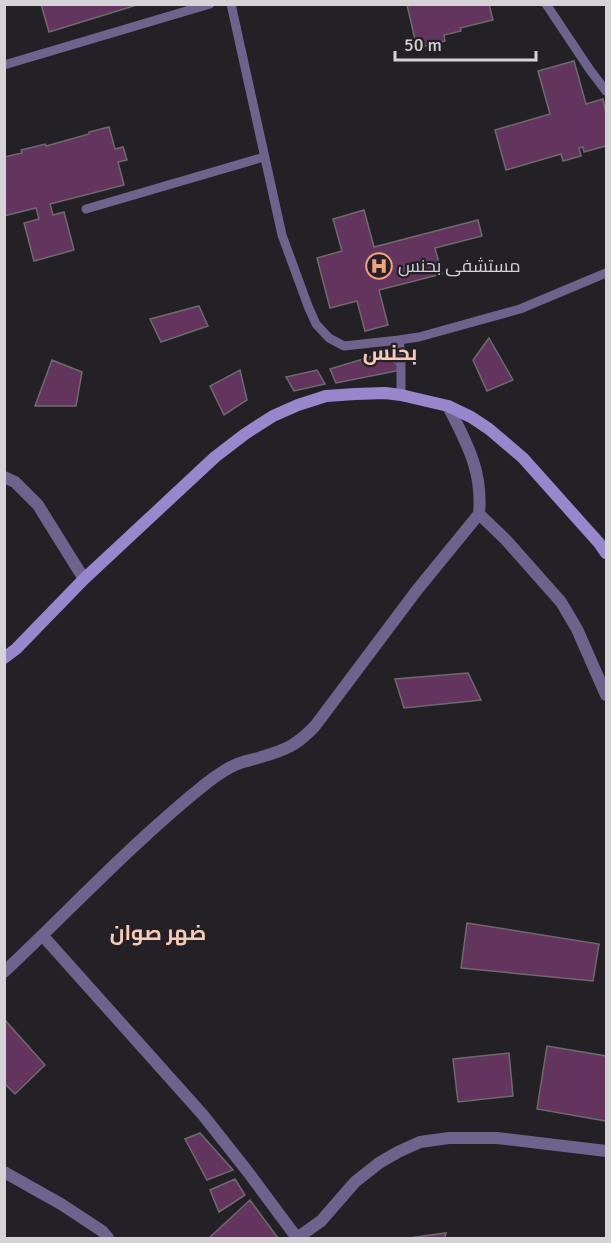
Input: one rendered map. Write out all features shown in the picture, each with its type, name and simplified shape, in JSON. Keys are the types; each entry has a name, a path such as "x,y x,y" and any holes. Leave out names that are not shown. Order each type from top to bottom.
{"main road":[{"path":"4,658 16,649 84,579 215,457 273,416 326,396 385,393 401,395 448,406 471,417 523,458 606,553"}],"street":[{"path":"4,972 148,833 210,781 235,765 287,749 303,739 315,726 410,599 479,514 477,471 448,406"},
{"path":"4,477 15,482 38,505 84,579"},
{"path":"479,514 506,540 561,602 577,629 606,695"},
{"path":"43,936 203,1116 297,1239 321,1221 355,1182 370,1169 420,1142 449,1138 497,1138 606,1151"},
{"path":"4,1172 61,1204 102,1231 108,1239"}],"lane":[{"path":"4,65 210,4"},
{"path":"231,4 282,235 316,324 329,338 344,346 418,337 520,309 606,273"},
{"path":"546,4 606,91"},
{"path":"86,209 264,157"},
{"path":"399,340 401,395"}],"building":[{"path":"41,4 140,4 49,32"},
{"path":"489,4 493,20 460,28 461,31 444,35 445,41 417,48 407,5"},
{"path":"574,61 586,104 603,99 606,113 606,146 584,152 583,147 579,148 581,156 563,161 561,154 506,170 495,130 550,114 538,71"},
{"path":"109,127 115,149 123,147 127,160 118,162 124,185 50,204 53,215 64,212 74,250 34,261 24,223 39,219 36,208 4,216 4,157 22,153 21,150 45,144 46,146"},
{"name":"مستشفى بحنس","path":"364,210 374,247 478,220 482,236 435,248 442,274 379,290 388,325 365,331 357,301 330,308 317,258 342,251 333,219"},
{"path":"199,306 208,326 161,342 150,319"},
{"path":"489,338 513,380 487,391 473,360"},
{"path":"386,352 401,370 336,383 330,369"},
{"path":"52,360 82,372 76,406 35,406"},
{"path":"240,370 247,400 224,415 210,386"},
{"path":"317,370 325,384 294,391 286,377"},
{"path":"468,673 481,700 404,708 395,679"},
{"path":"467,923 599,944 593,981 461,968"},
{"path":"4,1019 45,1065 15,1094 4,1083"},
{"path":"547,1046 606,1056 606,1121 537,1109"},
{"path":"509,1053 513,1096 458,1102 453,1059"},
{"path":"200,1133 233,1170 207,1180 185,1139"},
{"path":"235,1179 245,1195 219,1212 210,1190"},
{"path":"250,1200 278,1238 209,1238"},
{"path":"446,1233 445,1238 409,1238"}],"place":[{"name":"مستشفى بحنس","path":"379,266"}],"district":[{"name":"بحنس","path":"390,353"},
{"name":"ضهر صوان","path":"158,933"}]}
